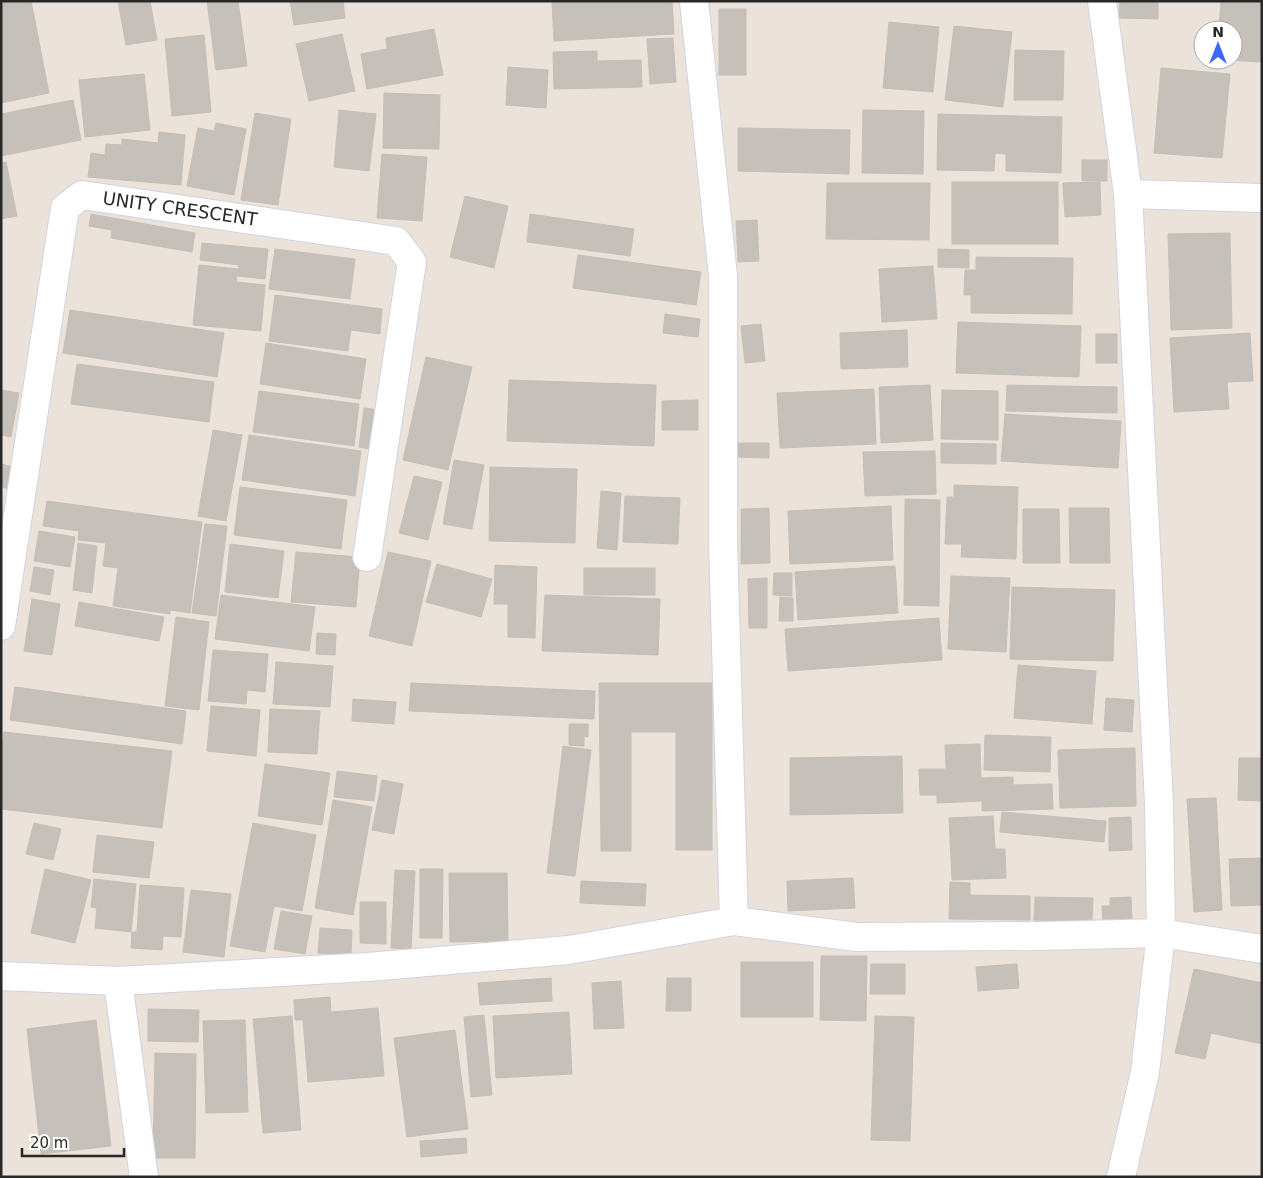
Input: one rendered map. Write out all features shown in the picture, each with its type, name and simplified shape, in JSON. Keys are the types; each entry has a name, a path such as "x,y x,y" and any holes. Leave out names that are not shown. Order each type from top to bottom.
{"street":[{"path":"694,1 723,276 723,540 734,921"},
{"path":"1102,1 1128,194 1159,803 1161,933 1146,1072 1121,1177"},
{"path":"1128,194 1262,198"},
{"name":"UNITY CRESCENT","path":"1,626 65,208 82,195 396,241 407,255 412,262 366,557"},
{"path":"1,976 118,981 368,967 569,950 734,921 856,937 1161,933 1262,949"},
{"path":"118,981 144,1177"}],"building":[{"path":"1,1 31,1 49,93 1,103"},
{"path":"118,1 150,1 157,40 126,45"},
{"path":"207,1 238,1 247,66 216,70"},
{"path":"290,1 343,1 345,18 294,25"},
{"path":"552,1 672,1 674,34 554,41"},
{"path":"1120,1 1158,1 1158,19 1119,18"},
{"path":"1221,1 1262,1 1262,62 1243,61 1243,20 1220,20"},
{"path":"719,9 746,9 746,75 719,75"},
{"path":"889,22 939,27 933,92 883,88"},
{"path":"954,26 1012,32 1003,107 945,100"},
{"path":"434,29 443,75 367,89 361,54 387,49 386,38"},
{"path":"342,34 355,91 309,101 296,44"},
{"path":"204,35 211,112 172,116 165,39"},
{"path":"673,38 676,82 650,84 647,39"},
{"path":"1015,50 1064,51 1063,100 1014,100"},
{"path":"597,51 597,61 641,60 642,87 554,89 553,52"},
{"path":"508,67 548,70 546,108 506,105"},
{"path":"1161,68 1230,74 1222,158 1154,153"},
{"path":"144,74 150,130 85,137 79,80"},
{"path":"384,93 440,95 439,149 383,148"},
{"path":"73,100 81,140 1,156 1,114"},
{"path":"339,110 376,114 369,171 334,167"},
{"path":"863,110 924,111 923,174 862,173"},
{"path":"255,113 291,119 278,205 241,200"},
{"path":"938,114 1062,117 1061,173 1006,171 1006,154 995,153 994,171 937,170"},
{"path":"216,123 246,129 234,195 187,186 198,128 214,131"},
{"path":"738,128 850,130 849,174 738,171"},
{"path":"159,132 185,135 181,185 88,177 91,153 105,155 106,144 122,145 122,139 158,143"},
{"path":"382,154 427,157 422,221 377,218"},
{"path":"1082,160 1107,160 1107,181 1082,181"},
{"path":"6,162 17,216 1,219 1,163"},
{"path":"952,182 1058,182 1058,244 952,244"},
{"path":"1100,182 1101,215 1065,217 1063,183"},
{"path":"827,183 930,183 929,240 826,239"},
{"path":"465,196 508,206 494,268 450,257"},
{"path":"91,214 195,233 192,252 111,238 112,230 89,226"},
{"path":"530,214 634,229 630,256 527,242"},
{"path":"757,220 759,261 738,262 736,221"},
{"path":"1230,233 1232,328 1171,330 1168,234"},
{"path":"202,243 268,249 265,279 238,276 239,265 200,260"},
{"path":"275,249 355,259 350,299 269,289"},
{"path":"938,249 969,250 969,268 938,267"},
{"path":"578,255 701,272 696,305 573,288"},
{"path":"976,257 1073,258 1072,314 971,313 971,295 964,295 965,270 976,270"},
{"path":"199,265 238,269 236,282 265,285 261,331 193,325"},
{"path":"933,266 937,319 882,322 879,269"},
{"path":"275,295 382,309 380,334 351,330 348,351 269,341"},
{"path":"70,310 224,333 217,377 63,353"},
{"path":"665,314 700,319 698,337 663,333"},
{"path":"958,322 1081,326 1079,377 956,373"},
{"path":"761,324 765,361 745,363 741,326"},
{"path":"907,330 908,367 841,369 840,333"},
{"path":"1250,333 1253,381 1227,382 1229,409 1174,412 1170,338"},
{"path":"1096,334 1117,334 1117,363 1096,363"},
{"path":"266,343 366,359 360,399 260,384"},
{"path":"426,357 472,367 448,470 403,460"},
{"path":"77,364 214,382 209,422 71,404"},
{"path":"509,380 656,385 654,446 507,441"},
{"path":"930,385 933,440 881,443 879,387"},
{"path":"1007,385 1117,387 1117,413 1006,411"},
{"path":"874,389 876,444 780,448 777,393"},
{"path":"1,390 19,393 11,437 1,435"},
{"path":"942,390 998,391 998,440 941,439"},
{"path":"259,391 359,404 354,446 253,432"},
{"path":"698,400 698,430 662,430 662,401"},
{"path":"364,408 379,410 374,450 359,447"},
{"path":"1005,414 1121,421 1118,468 1001,461"},
{"path":"213,430 242,435 226,521 198,516"},
{"path":"249,435 361,451 355,496 242,480"},
{"path":"737,443 769,443 769,458 737,457"},
{"path":"941,443 996,444 996,464 941,463"},
{"path":"935,451 936,494 865,496 863,452"},
{"path":"454,460 484,465 472,529 443,524"},
{"path":"1,464 17,468 11,489 1,487"},
{"path":"490,467 577,469 575,543 489,541"},
{"path":"414,476 442,482 428,540 399,533"},
{"path":"954,485 1018,487 1016,559 961,557 962,544 945,544 947,497 954,497"},
{"path":"240,487 347,500 341,549 234,535"},
{"path":"601,491 621,493 617,550 597,548"},
{"path":"625,496 680,498 678,544 623,542"},
{"path":"905,499 940,500 939,606 904,605"},
{"path":"47,501 202,522 190,613 170,610 170,614 113,606 118,568 103,566 106,543 78,540 79,531 43,526"},
{"path":"891,506 893,560 790,564 788,511"},
{"path":"769,508 770,563 741,564 741,509"},
{"path":"1069,508 1109,508 1110,563 1070,563"},
{"path":"1023,509 1059,509 1060,563 1023,563"},
{"path":"205,524 227,526 216,616 192,613"},
{"path":"39,531 75,537 70,567 34,561"},
{"path":"78,543 97,546 92,593 73,590"},
{"path":"230,544 284,551 278,598 225,592"},
{"path":"296,552 360,557 356,607 291,602"},
{"path":"388,552 431,561 412,646 369,636"},
{"path":"437,564 492,579 481,617 426,602"},
{"path":"495,565 537,567 535,638 508,637 508,604 494,604"},
{"path":"895,566 898,613 798,620 795,572"},
{"path":"34,567 54,570 50,595 30,591"},
{"path":"584,568 655,568 655,595 584,595"},
{"path":"774,573 792,573 792,596 773,595"},
{"path":"951,576 1010,578 1006,652 948,649"},
{"path":"767,578 767,628 749,628 748,579"},
{"path":"1012,587 1115,590 1113,661 1010,659"},
{"path":"221,595 315,607 309,651 215,639"},
{"path":"545,595 660,599 658,655 542,651"},
{"path":"780,597 793,598 793,621 779,621"},
{"path":"32,599 60,604 52,655 24,651"},
{"path":"79,602 164,617 159,641 75,626"},
{"path":"176,617 209,622 199,710 165,706"},
{"path":"939,618 942,660 788,671 785,629"},
{"path":"317,633 336,634 335,655 316,654"},
{"path":"213,650 268,654 265,692 247,690 246,704 208,701"},
{"path":"276,662 333,666 330,707 273,704"},
{"path":"1018,665 1096,671 1092,724 1014,718"},
{"path":"411,683 595,691 594,719 409,711"},
{"path":"599,683 712,683 712,850 676,850 676,732 631,732 631,851 601,851"},
{"path":"15,687 186,711 182,744 10,720"},
{"path":"1106,698 1134,700 1132,732 1104,730"},
{"path":"353,699 396,702 394,724 352,721"},
{"path":"211,706 260,710 256,756 207,751"},
{"path":"270,709 320,711 317,754 268,752"},
{"path":"569,724 588,724 588,737 584,736 584,746 569,745"},
{"path":"4,732 172,751 162,828 1,809 1,752"},
{"path":"985,735 1051,737 1050,772 984,770"},
{"path":"980,744 981,778 1013,777 1013,785 1052,784 1053,809 982,811 982,801 937,803 937,795 920,795 919,769 946,769 945,745"},
{"path":"563,746 591,750 575,876 547,873"},
{"path":"1135,748 1136,806 1060,808 1058,750"},
{"path":"902,756 903,813 790,815 790,758"},
{"path":"1239,758 1262,758 1262,801 1238,800"},
{"path":"265,764 330,773 322,825 258,816"},
{"path":"337,771 377,776 374,801 334,797"},
{"path":"382,780 403,784 394,834 372,830"},
{"path":"1216,798 1222,910 1194,912 1187,799"},
{"path":"333,800 372,807 353,915 315,908"},
{"path":"1002,812 1106,821 1104,842 1000,832"},
{"path":"993,816 995,849 1005,849 1006,878 952,880 949,818"},
{"path":"1131,817 1132,850 1109,851 1109,818"},
{"path":"34,823 61,829 53,860 26,854"},
{"path":"253,823 316,835 302,911 274,906 265,952 230,946"},
{"path":"97,835 154,842 149,878 93,872"},
{"path":"1262,858 1262,905 1231,906 1229,859"},
{"path":"45,869 91,880 75,943 31,933"},
{"path":"420,869 443,869 442,938 420,938"},
{"path":"395,870 415,871 411,949 391,948"},
{"path":"449,873 507,873 508,941 450,942"},
{"path":"853,878 855,908 788,911 787,881"},
{"path":"94,879 136,884 131,932 95,928 97,908 91,907"},
{"path":"581,881 646,884 645,906 580,903"},
{"path":"950,882 970,883 970,895 1030,896 1030,920 949,919"},
{"path":"140,885 184,888 181,937 163,936 162,950 131,948 132,932 137,932"},
{"path":"191,890 231,894 224,957 183,952"},
{"path":"1035,897 1093,898 1092,921 1034,920"},
{"path":"1131,897 1132,920 1103,921 1102,906 1110,906 1110,898"},
{"path":"360,902 386,902 386,944 360,943"},
{"path":"281,911 312,916 305,954 274,949"},
{"path":"320,928 352,930 351,955 318,953"},
{"path":"821,956 867,956 866,1021 820,1020"},
{"path":"741,962 813,962 813,1017 741,1017"},
{"path":"871,964 905,964 905,994 870,994"},
{"path":"1017,964 1019,988 978,991 976,967"},
{"path":"1194,969 1262,983 1262,1044 1211,1033 1205,1059 1175,1053"},
{"path":"551,978 552,1001 480,1005 478,983"},
{"path":"667,978 691,978 691,1011 666,1011"},
{"path":"621,981 624,1028 594,1029 592,983"},
{"path":"330,997 331,1012 378,1008 384,1076 308,1082 303,1020 295,1020 294,1000"},
{"path":"148,1009 199,1010 198,1042 148,1041"},
{"path":"569,1012 572,1074 496,1078 493,1016"},
{"path":"484,1015 492,1095 471,1097 464,1017"},
{"path":"292,1016 301,1130 263,1133 253,1019"},
{"path":"875,1016 914,1017 910,1141 871,1140"},
{"path":"96,1020 111,1146 41,1154 27,1029"},
{"path":"245,1020 248,1112 206,1113 203,1021"},
{"path":"455,1030 468,1129 407,1137 394,1038"},
{"path":"155,1053 196,1054 195,1158 153,1158"},
{"path":"466,1138 467,1153 421,1157 420,1141"}]}
